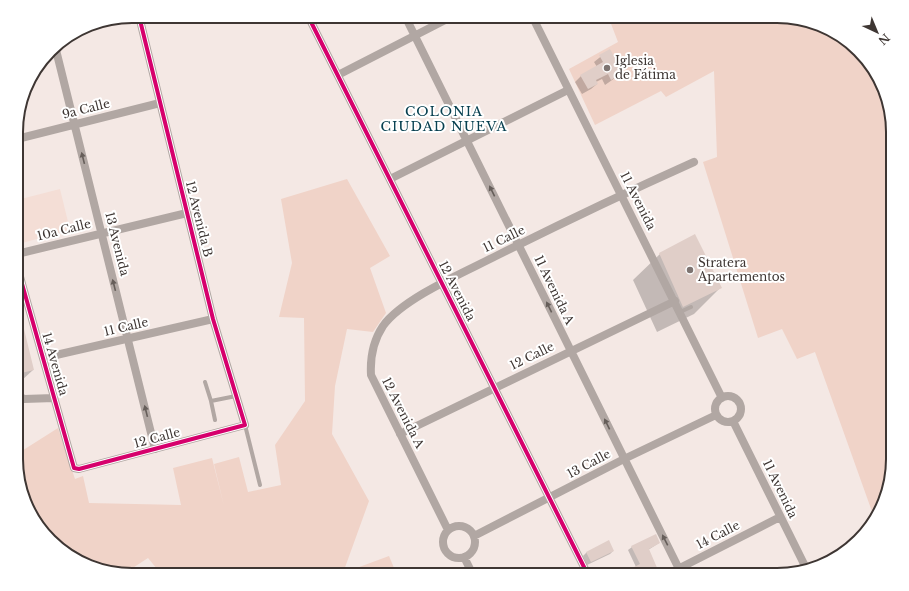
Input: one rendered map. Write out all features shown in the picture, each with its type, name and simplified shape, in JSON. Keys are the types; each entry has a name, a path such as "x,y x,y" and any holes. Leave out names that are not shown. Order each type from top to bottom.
{"street":[{"name":"12 Avenida B","path":"141,23 213,319 245,425"},
{"name":"12 Avenida","path":"312,23 585,568"},
{"name":"11 Avenida A","path":"408,23 679,568"},
{"path":"338,75 439,23"},
{"name":"11 Avenida","path":"535,23 722,398"},
{"name":"13 Avenida","path":"57,53 156,448"},
{"path":"390,179 568,90"},
{"name":"9a Calle","path":"23,138 160,103"},
{"name":"11 Calle","path":"400,309 442,283 518,245 621,195 694,162"},
{"name":"10a Calle","path":"23,253 187,213"},
{"name":"14 Avenida","path":"23,287 74,468"},
{"name":"12 Calle","path":"400,434 675,301"},
{"name":"12 Avenida A","path":"400,309 384,326 372,349 370,364 371,375 448,530"},
{"name":"11 Calle","path":"43,358 213,319"},
{"path":"730,397 739,404 740,412 733,421 725,422 716,415 715,407 722,398 730,397"},
{"path":"23,398 54,398"},
{"name":"13 Calle","path":"474,536 624,459 716,415"},
{"name":"11 Avenida","path":"733,421 804,564"},
{"name":"12 Calle","path":"74,468 79,469 245,425"},
{"name":"14 Calle","path":"688,568 780,517"},
{"path":"463,526 467,528 474,536 475,543 473,549 464,557 455,558 446,552 444,548 443,538 448,530 453,527 463,526"},
{"path":"464,557 470,568"}],"lane":[{"path":"680,312 691,307"},
{"path":"205,382 215,420"},
{"path":"211,401 236,396"},
{"path":"245,425 260,485"}],"shaded area":[{"path":"611,23 791,24 819,31 838,41 854,55 863,66 878,90 886,125 886,466 880,494 872,512 815,352 797,359 782,329 758,338 703,162 717,157 714,71 666,97 661,91 595,125 569,69 618,42"},
{"path":"347,179 390,256 370,268 386,313 373,332 347,329 335,386 332,434 369,501 345,568 156,568 148,558 133,568 125,568 97,562 72,551 55,536 38,514 31,501 24,473 23,450 58,428 75,479 83,476 89,503 181,505 173,468 212,458 224,506 214,464 239,457 248,492 281,485 275,445 305,401 304,318 279,317 292,263 281,199"},
{"path":"60,189 70,230 23,243 23,198"},
{"path":"389,556 394,568 357,568"}],"building":[{"name":"Iglesia de Fátima","path":"610,49 623,73 611,80 608,74 596,80 598,84 588,89 580,75 603,62 599,55"},
{"name":"Stratera Apartementos","path":"695,234 722,288 683,307 659,253"},
{"path":"23,329 34,370 23,373"},
{"path":"656,534 660,543 649,549 657,568 632,568 640,564 631,546"},
{"path":"609,540 614,551 591,562 586,552"}],"cycle path":[{"path":"23,287 74,468 79,469 245,425 213,319 141,23"},
{"path":"312,23 584,568"}],"place":[{"name":"Iglesia de Fátima","path":"607,68"},
{"name":"Stratera Apartementos","path":"690,270"}],"district":[{"name":"COLONIA CIUDAD NUEVA","path":"444,118"}]}
